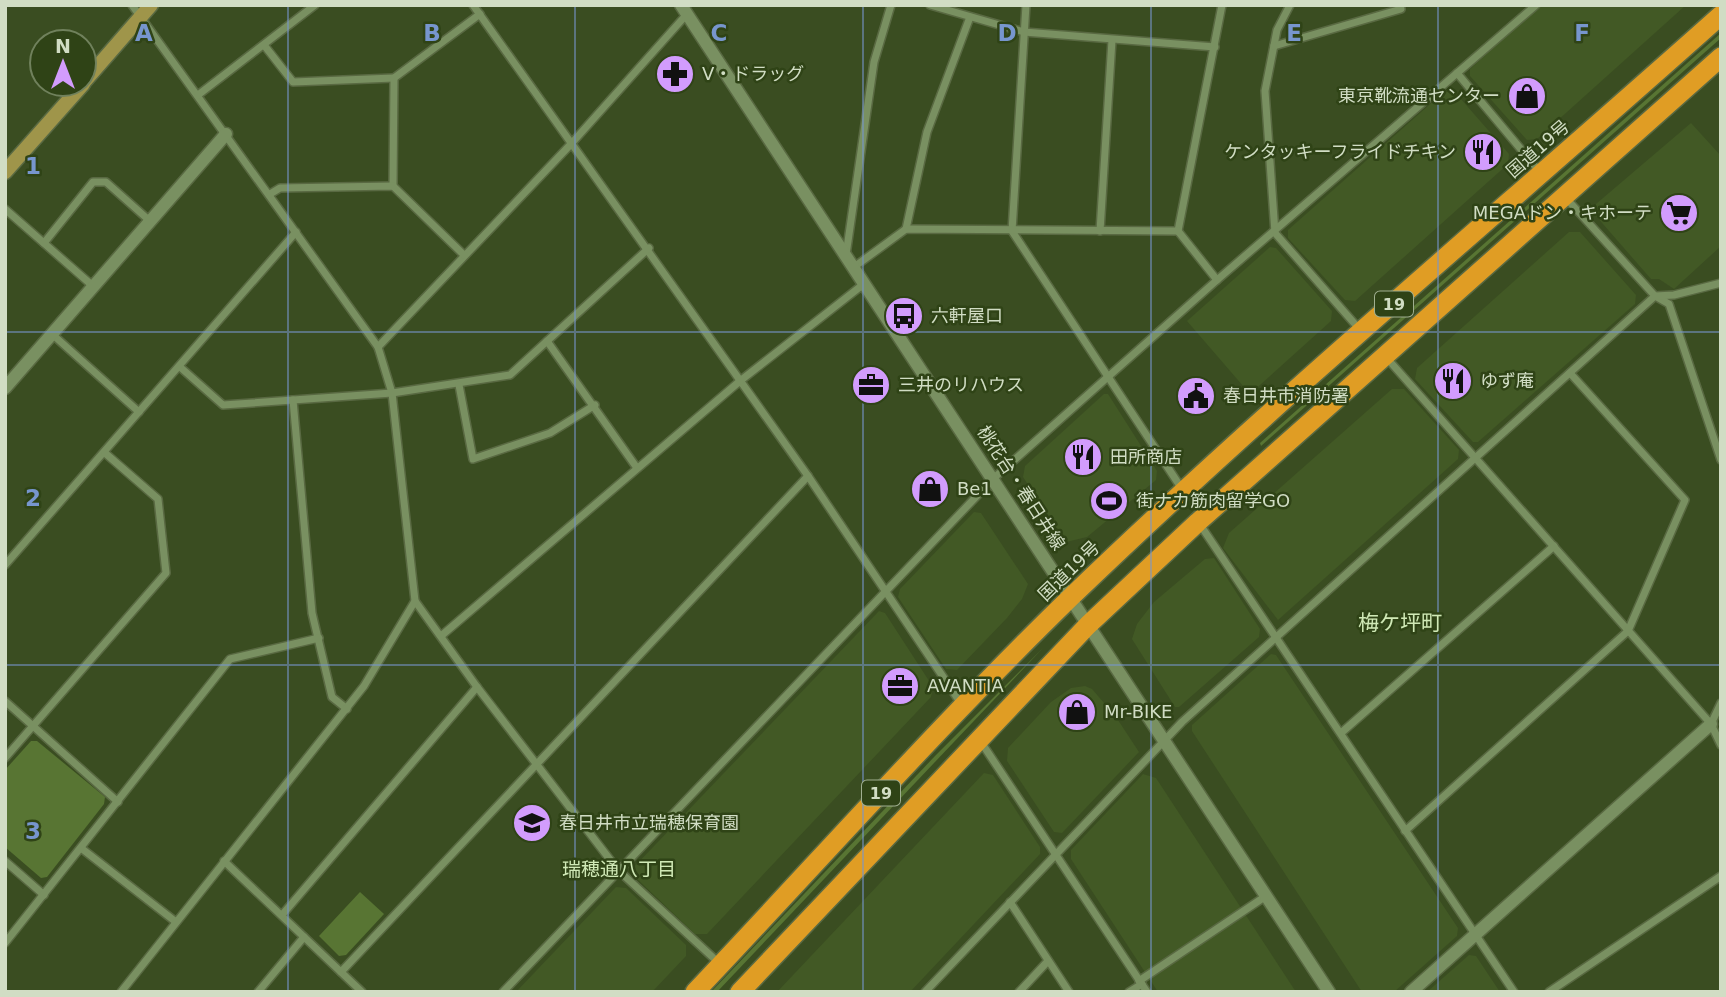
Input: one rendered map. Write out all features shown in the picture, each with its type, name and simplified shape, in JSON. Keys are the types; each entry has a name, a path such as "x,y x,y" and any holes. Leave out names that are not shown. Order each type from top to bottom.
{"highway":[{"name":"国道19号","path":"695,992 962,706 1071,597 1362,332 1721,15"},
{"name":"19","path":"744,990 1088,625 1198,522 1721,57"}],"main road":[{"path":"98,63 137,11 152,5"},
{"path":"5,172 70,98"}],"street":[{"path":"198,95 315,5"},
{"path":"473,5 571,144 649,248 808,476 962,706"},
{"path":"846,255 874,62 891,5"},
{"path":"930,5 1024,32 1215,47"},
{"path":"1026,5 1013,231 1107,379 1184,492"},
{"path":"1217,280 1178,230 1222,5"},
{"path":"1290,5 1277,30 1265,91 1275,233 1362,332"},
{"path":"1274,46 1401,9 1400,5"},
{"path":"503,992 994,478 1217,280 1275,233 1536,5"},
{"path":"379,347 571,144 688,8"},
{"name":"桃花台・春日井線","path":"688,8 846,255 1329,992"},
{"path":"137,11 379,347 393,394 415,601 477,687 618,870 720,965"},
{"path":"264,46 293,82 394,78 481,14"},
{"path":"906,229 927,132 970,18"},
{"path":"1100,231 1112,40"},
{"path":"1457,73 1541,174"},
{"path":"393,186 394,78"},
{"path":"5,388 226,134"},
{"path":"44,243 93,182 106,182 151,222"},
{"path":"270,194 280,188 393,186 464,255"},
{"path":"1564,196 1655,296 1669,304 1689,356 1706,420 1721,460"},
{"path":"5,209 94,287"},
{"path":"854,267 906,229 1178,230"},
{"path":"5,565 296,232"},
{"path":"180,367 223,405 393,394 510,375 649,248"},
{"path":"441,636 740,381 865,283"},
{"path":"925,992 1164,741 1275,637 1655,296 1674,295 1721,283"},
{"path":"52,334 139,412"},
{"path":"547,341 595,405 637,468"},
{"path":"1385,356 1628,631 1716,723"},
{"path":"1405,831 1628,631 1685,500 1570,373"},
{"path":"459,384 473,459 550,433 595,405"},
{"path":"293,400 311,604 332,696 346,709"},
{"path":"5,758 166,573 158,499 105,453"},
{"path":"341,972 808,476"},
{"path":"1198,522 1514,992"},
{"path":"1341,733 1554,546"},
{"path":"126,990 176,922 364,686 415,601"},
{"path":"5,943 230,659 319,638"},
{"path":"282,915 477,687"},
{"path":"5,701 118,802"},
{"path":"1721,703 1716,723 1721,745"},
{"path":"1411,992 1716,723"},
{"path":"979,738 1147,992"},
{"path":"81,848 176,922"},
{"path":"5,861 44,895"},
{"path":"224,861 362,992"},
{"path":"1549,992 1721,876"},
{"path":"1129,992 1266,896"},
{"path":"1010,902 1069,992"},
{"path":"258,992 304,937"},
{"path":"1019,992 1048,961"}],"shaded area":[{"path":"1541,5 1686,5 1537,139 1527,140 1470,76 1470,69"},
{"path":"1721,33 1721,38 1261,446 1260,443"},
{"path":"1446,90 1453,90 1509,154 1508,164 1355,301 1345,300 1288,238 1288,230"},
{"path":"1691,123 1721,156 1721,246 1674,289 1659,279 1651,279 1596,216 1596,204"},
{"path":"1569,232 1580,232 1636,295 1635,304 1478,442 1473,442 1415,379 1417,368"},
{"path":"1270,247 1276,248 1332,311 1331,321 1250,394 1187,321"},
{"path":"1392,389 1404,389 1459,450 1458,459 1278,620 1223,548 1229,533"},
{"path":"1104,394 1108,394 1157,471 1156,480 1087,537 1066,542 1023,477 1025,466"},
{"path":"974,512 981,513 1028,584 1022,599 1007,618 957,670 946,669 898,597 900,589"},
{"path":"1214,558 1260,629 1259,637 1179,707 1175,707 1132,639 1137,624 1154,602 1205,559"},
{"path":"879,611 885,613 933,687 931,697 707,934 695,934 634,876 633,868"},
{"path":"1043,648 717,992 711,992 935,756"},
{"path":"1271,654 1276,655 1458,928 1457,936 1394,992 1362,992 1192,731 1192,725"},
{"path":"1085,686 1092,689 1116,717 1139,752 1062,833 1054,832 1007,761 1008,748 1051,702 1071,688"},
{"path":"31,741 37,741 105,797 104,804 47,877 41,878 5,847 5,770"},
{"path":"984,773 993,775 1040,847 1040,854 910,992 777,992"},
{"path":"1143,774 1156,778 1296,992 1158,992 1071,859 1071,850"},
{"path":"616,887 626,888 686,945 686,956 652,992 516,992"},
{"path":"360,892 384,914 346,955 339,956 319,936"},
{"path":"1469,955 1476,956 1500,992 1427,992"}],"place":[{"name":"V・ドラッグ","path":"675,74"},
{"name":"東京靴流通センター","path":"1527,96"},
{"name":"ケンタッキーフライドチキン","path":"1483,152"},
{"name":"MEGAドン・キホーテ","path":"1679,213"},
{"name":"六軒屋口","path":"904,316"},
{"name":"ゆず庵","path":"1453,381"},
{"name":"三井のリハウス","path":"871,385"},
{"name":"春日井市消防署","path":"1196,396"},
{"name":"田所商店","path":"1083,457"},
{"name":"Be1","path":"930,489"},
{"name":"街ナカ筋肉留学GO","path":"1109,501"},
{"name":"AVANTIA","path":"900,686"},
{"name":"Mr-BIKE","path":"1077,712"},
{"name":"春日井市立瑞穂保育園","path":"532,823"}],"district":[{"name":"梅ケ坪町","path":"1400,623"},
{"name":"瑞穂通八丁目","path":"619,869"}]}
